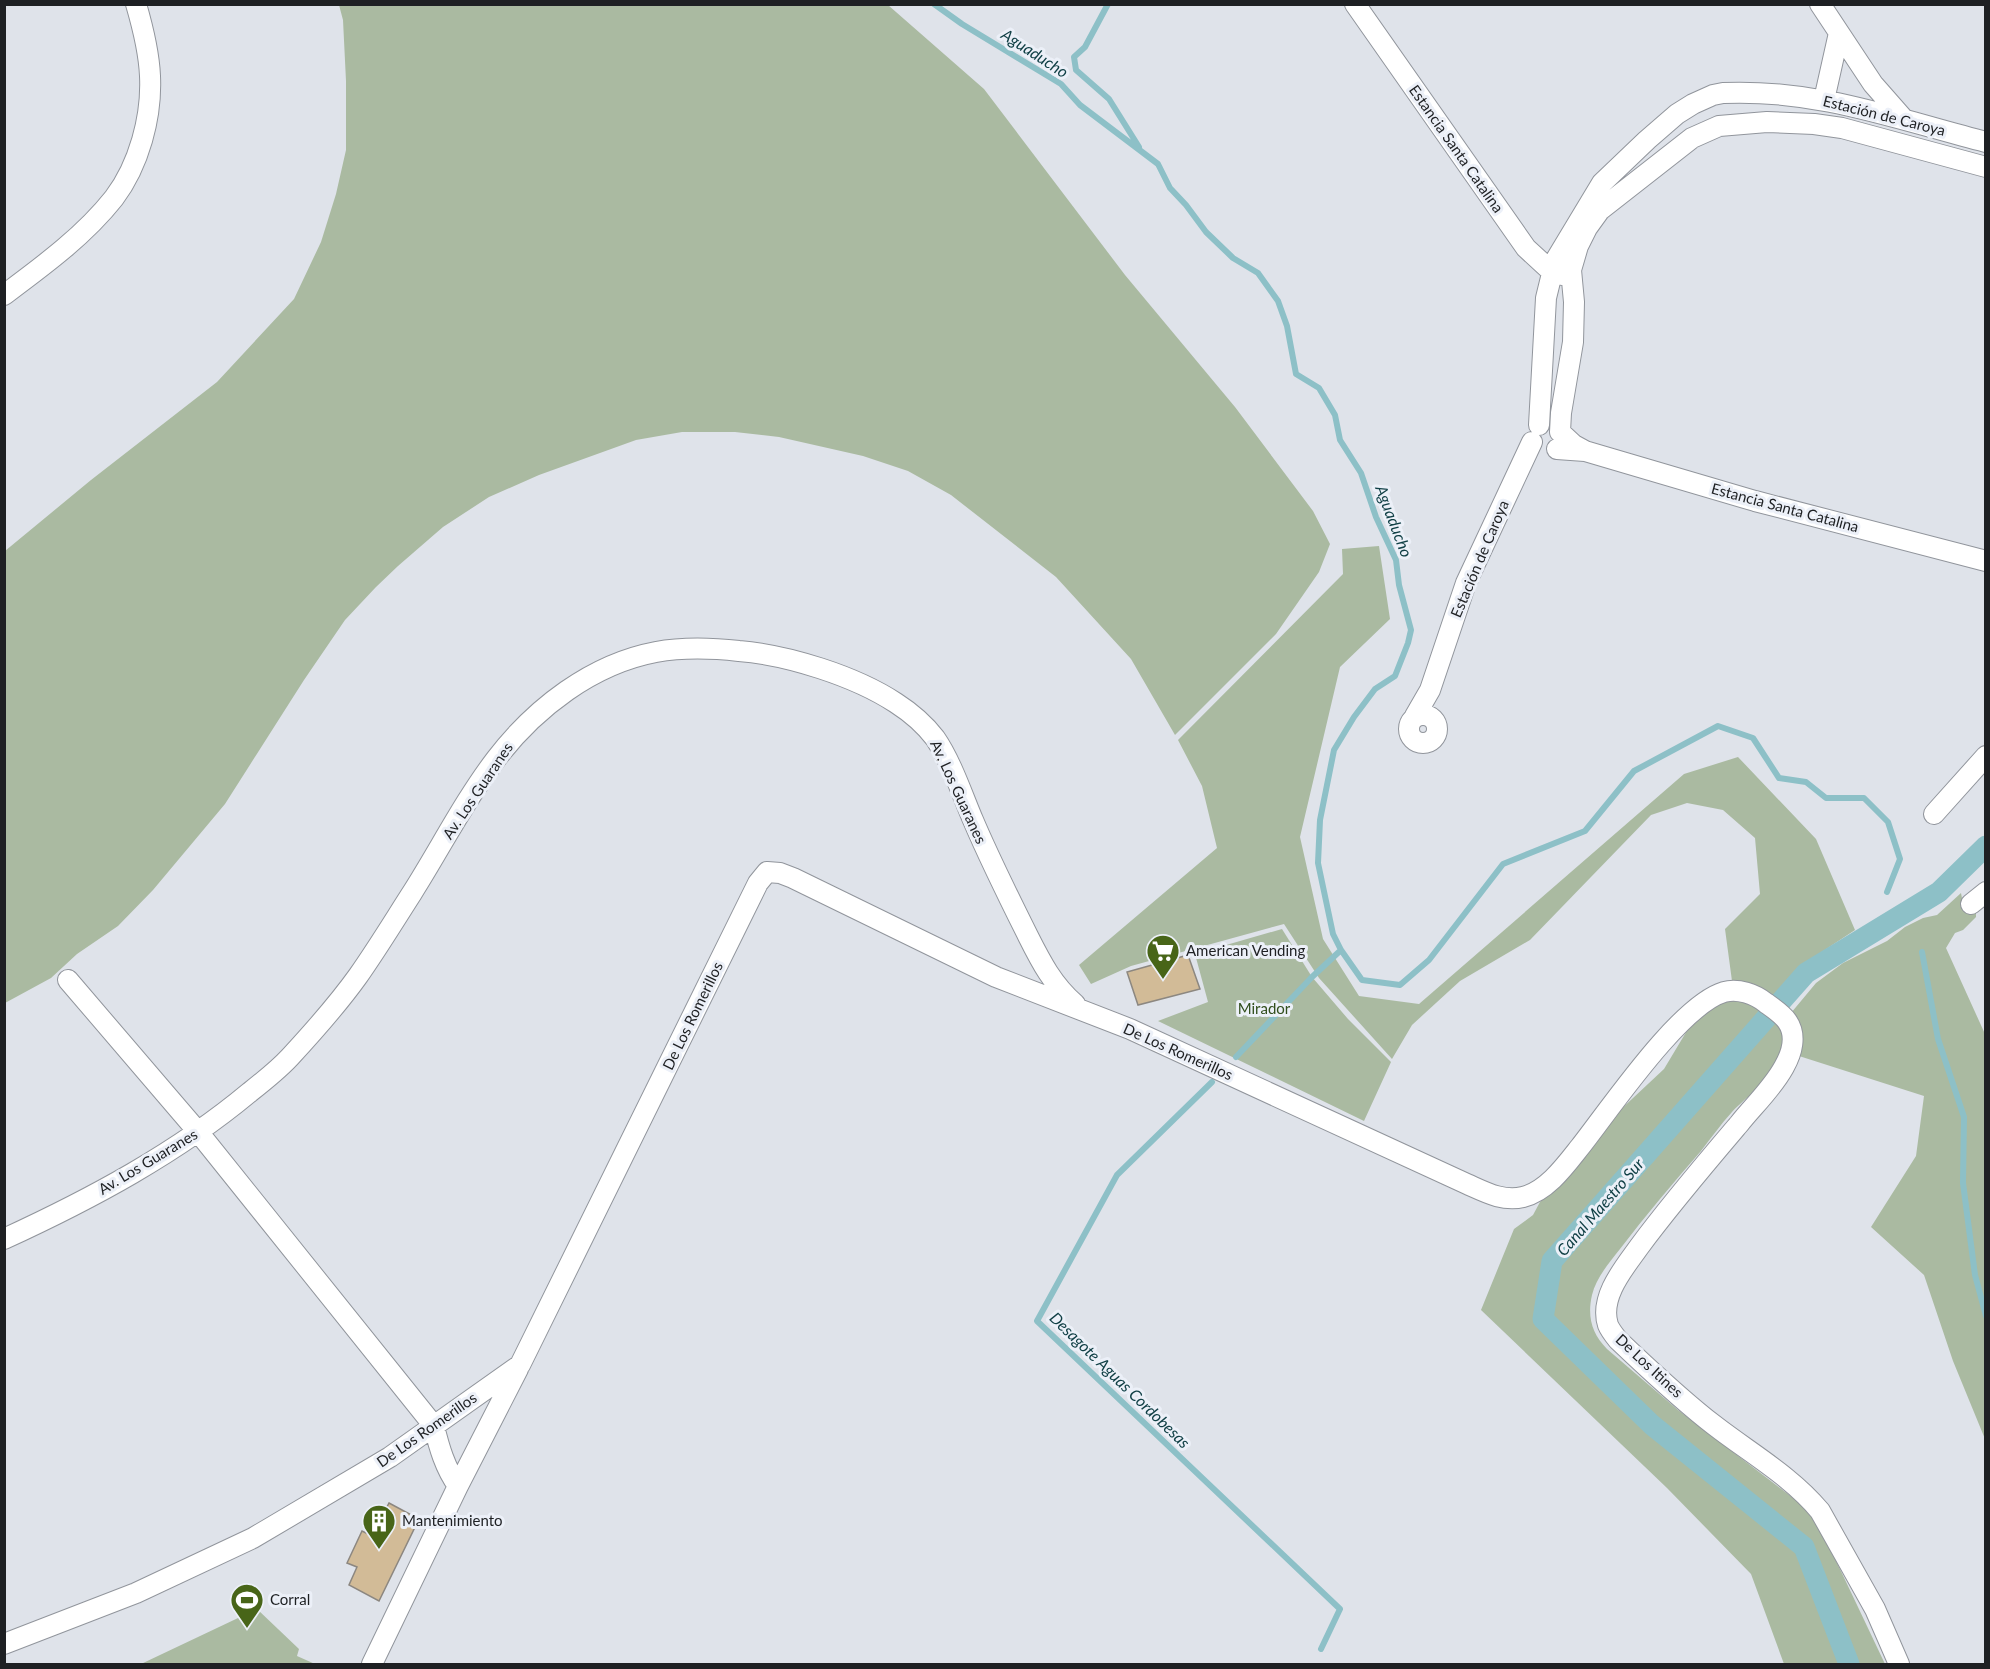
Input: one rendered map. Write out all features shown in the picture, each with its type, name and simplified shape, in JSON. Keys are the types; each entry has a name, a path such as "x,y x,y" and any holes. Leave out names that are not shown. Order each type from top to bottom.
{"street":[{"path":"4,295 67,246 93,222 115,196 136,159 147,119 150,77 144,33 136,4"},
{"name":"Estancia Santa Catalina","path":"1355,4 1526,248 1552,272 1572,277"},
{"path":"1820,4 1873,84 1902,117"},
{"path":"1824,99 1839,33"},
{"name":"Estación de Caroya","path":"1547,440 1546,298 1559,253 1602,183 1677,114 1713,95 1734,92 1771,94 1824,99 1902,117 1986,142"},
{"name":"Estación de Caroya","path":"1415,716 1430,690 1466,583 1523,464 1547,440 1561,413 1573,342 1572,277 1578,246 1600,210 1692,138 1719,126 1767,122 1814,124 1851,131 1986,167"},
{"name":"Estancia Santa Catalina","path":"1547,440 1574,445 1585,451 1755,501 1986,561"},
{"name":"Av. Los Guaranes","path":"4,1239 62,1213 199,1133 286,1061 334,1007 357,977 470,797 497,758 529,721 559,695 589,677 634,658 657,652 689,649 725,650 756,652 788,660 837,674 870,688 917,719 934,736 944,754 992,864 1038,957 1053,982 1082,1009"},
{"name":"Estación de Caroya","path":"1430,690 1435,721"},
{"path":"1428,715 1435,721 1436,735 1429,742 1420,743 1412,738 1409,731 1410,723 1415,716 1428,715"},
{"path":"1934,814 1986,756"},
{"name":"De Los Romerillos","path":"4,1644 136,1593 253,1538 390,1457 520,1365 758,883 767,872 780,873 793,878 996,977 1130,1029 1467,1184 1501,1198 1513,1198"},
{"path":"68,980 199,1133 434,1426 438,1446 458,1486"},
{"name":"De Los Itines","path":"1513,1198 1535,1192 1552,1180 1618,1099 1636,1085 1663,1057 1689,1016 1713,997 1725,992 1749,993 1762,999 1786,1018 1793,1040 1785,1065 1758,1103 1674,1202 1617,1278 1610,1296 1607,1323 1618,1340 1713,1424 1809,1498 1824,1517 1875,1609 1899,1665"},
{"path":"372,1665 458,1486 520,1365"}],"green space":[{"path":"339,5 888,5 984,89 1125,275 1235,407 1313,511 1330,544 1319,572 1276,634 1175,735 1131,659 1056,577 951,495 908,471 863,456 779,437 735,432 682,432 636,440 539,475 489,497 443,527 398,566 345,620 225,804 153,890 118,926 77,954 51,978 5,1003 5,551 91,480 217,382 294,299 321,242 336,194 346,150 346,81 343,20"},
{"path":"1379,546 1390,619 1340,667 1300,837 1323,939 1359,996 1419,1004 1684,774 1738,757 1816,839 1855,930 1799,967 1773,997 1755,985 1732,981 1725,929 1760,894 1755,838 1723,810 1687,803 1651,815 1530,940 1460,981 1412,1025 1392,1059 1319,978 1284,924 1131,966 1091,984 1079,965 1217,848 1202,786 1178,740 1343,574 1342,549"},
{"path":"1961,893 1964,909 1976,910 1976,917 1963,930 1955,933 1946,948 1985,1034 1985,1439 1953,1361 1924,1275 1871,1227 1916,1156 1924,1096 1799,1056 1791,1013 1816,983 1843,963 1887,941 1905,927 1923,918 1937,915"},
{"name":"Mirador","path":"1282,929 1312,977 1348,1019 1391,1062 1364,1121 1158,1021 1208,1002 1195,954"},
{"path":"1728,999 1755,1003 1778,1021 1784,1040 1778,1062 1757,1089 1724,1121 1607,1265 1592,1295 1590,1311 1592,1325 1607,1349 1678,1410 1801,1504 1820,1527 1885,1664 1784,1664 1751,1574 1667,1488 1481,1310 1514,1229 1533,1215 1540,1202 1563,1180 1617,1113 1664,1069 1694,1019"},
{"name":"Corral","path":"257,1609 299,1649 297,1656 315,1664 141,1664"}],"building":[{"name":"American Vending","path":"1188,955 1200,989 1138,1005 1127,972"},
{"name":"Mantenimiento","path":"389,1503 419,1519 379,1601 349,1585 357,1567 347,1563 362,1531 372,1536"}],"waterway":[{"name":"Aguaducho","path":"934,4 962,24 1061,84 1080,105 1158,164 1170,188 1206,232 1233,258 1258,273 1278,301 1287,326 1296,374 1319,388 1335,415 1340,440 1361,473 1376,517 1396,560 1399,585 1411,630 1395,676 1375,689 1354,717 1334,750 1320,820 1318,863 1333,934 1341,950"},
{"name":"Aguaducho","path":"1108,4 1085,47 1074,57 1076,70 1109,99 1139,147"},
{"name":"Desagote Aguas Cordobesas","path":"1236,1057 1341,950 1362,980 1400,985 1429,960 1503,864 1585,831 1634,771 1718,726 1753,738 1779,778 1806,782 1826,798 1864,798 1888,822 1900,859 1887,892"},
{"name":"Canal Maestro Sur","path":"1849,1664 1804,1547 1652,1425 1543,1319 1552,1261 1806,973 1939,892 1986,846"},
{"name":"Desagote Aguas Cordobesas","path":"1922,952 1938,1039 1964,1117 1963,1183 1975,1275 1986,1316"},
{"name":"Desagote Aguas Cordobesas","path":"1212,1082 1117,1175 1037,1321 1340,1609 1321,1649"}],"place":[{"name":"American Vending","path":"1163,980"},
{"name":"Mantenimiento","path":"379,1550"},
{"name":"Corral","path":"247,1629"}]}
